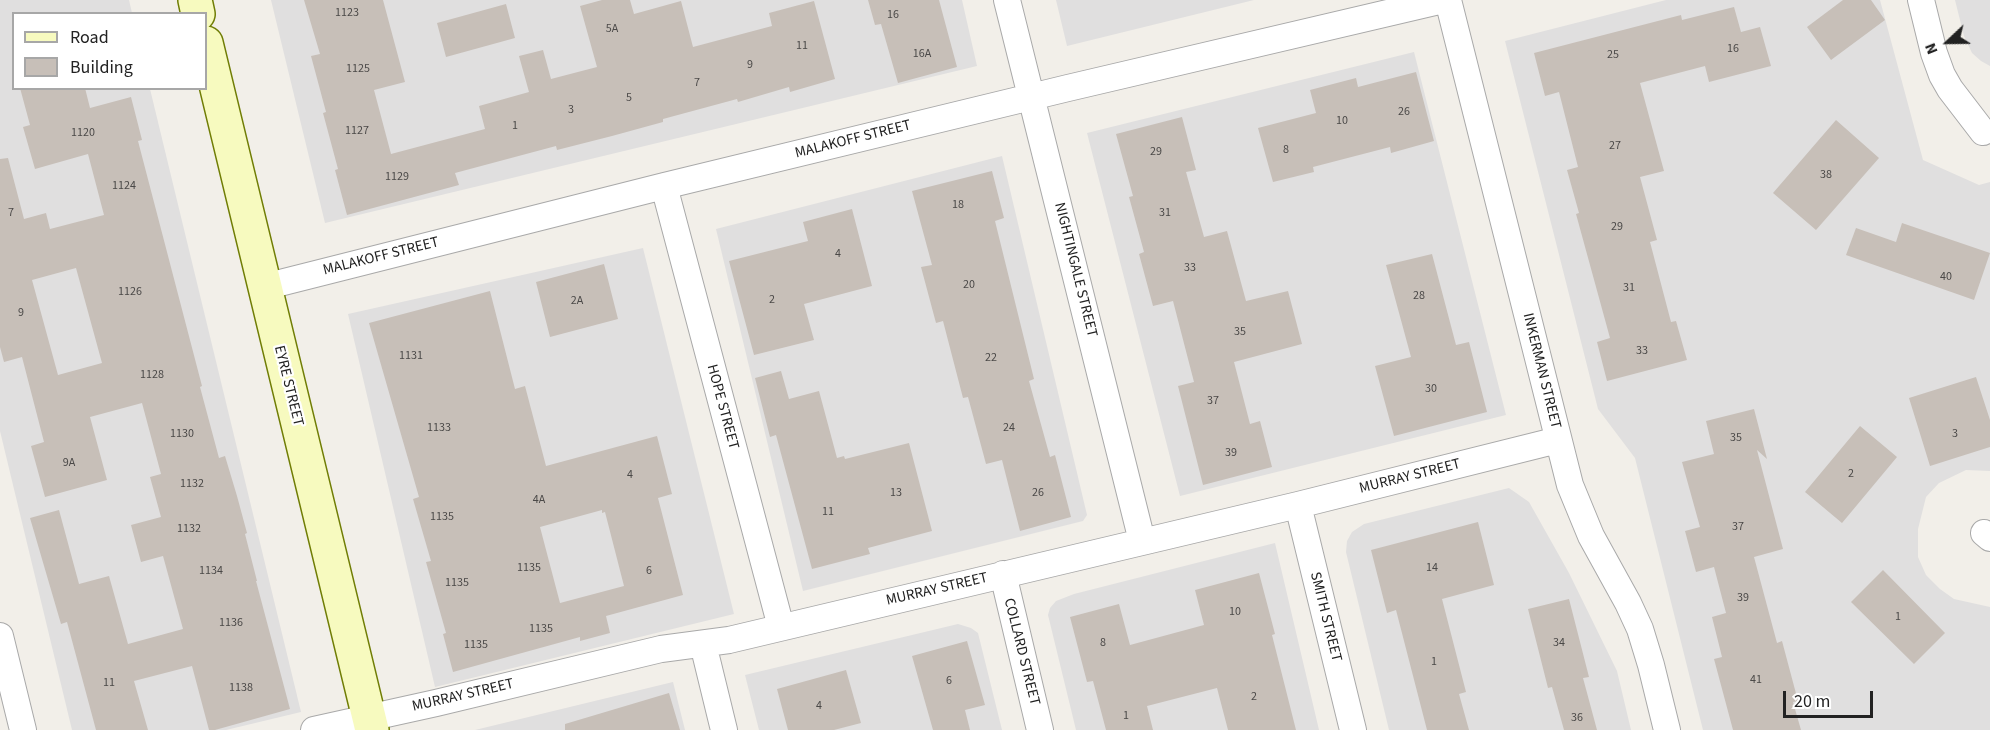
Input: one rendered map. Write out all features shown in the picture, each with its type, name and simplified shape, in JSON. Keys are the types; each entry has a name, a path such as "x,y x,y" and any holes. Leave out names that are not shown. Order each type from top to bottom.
{"main road":[{"name":"EYRE STREET","path":"207,47 370,724"}],"street":[{"name":"NIGHTINGALE STREET","path":"1007,0 1142,541"},
{"name":"MALAKOFF STREET","path":"264,286 664,186 1443,0"},
{"name":"INKERMAN STREET","path":"1448,0 1570,485 1581,515 1640,629 1668,730"},
{"path":"1921,0 1942,75 1983,132"},
{"name":"HOPE STREET","path":"664,186 781,627"},
{"name":"MURRAY STREET","path":"314,730 370,724 661,649 703,644 781,627 1298,505 1558,440"},
{"name":"SMITH STREET","path":"1298,505 1353,730"},
{"name":"COLLARD STREET","path":"1003,574 1040,730"},
{"path":"0,636 22,730"},
{"path":"703,644 723,730"}],"shaded area":[{"path":"0,0 129,0 132,12 12,12 12,90 150,90 301,712 226,730 72,730 0,431"},
{"path":"271,0 962,0 977,66 325,223"},
{"path":"1056,0 1254,0 1067,46"},
{"path":"1666,0 1880,0 1923,160 1979,185 1990,182 1990,471 1966,470 1939,483 1926,497 1918,529 1918,557 1926,575 1954,599 1990,607 1990,730 1703,730 1635,458 1598,409 1505,41"},
{"path":"1955,0 1990,0 1990,66 1972,53 1964,36"},
{"path":"1414,52 1506,415 1180,496 1087,133"},
{"path":"1002,156 1087,515 1083,521 803,591 716,229"},
{"path":"643,248 734,614 435,687 348,314"},
{"path":"1509,488 1529,502 1569,573 1617,671 1631,730 1389,730 1346,552 1347,541 1352,532 1364,524"},
{"path":"1275,543 1319,730 1076,730 1048,615 1056,601 1074,594"},
{"path":"958,624 978,633 1002,730 759,730 745,675"},
{"path":"673,682 685,730 475,730"}],"building":[{"path":"304,0 383,0 405,82 374,90 391,154 485,129 479,106 529,92 519,56 543,50 551,79 597,67 580,6 602,0 630,0 634,14 681,1 693,47 772,26 769,13 814,1 835,79 790,92 789,87 738,102 737,99 663,119 663,122 612,136 557,150 556,146 455,173 459,185 347,215 323,113 326,112 311,56 320,54"},
{"path":"868,0 939,0 957,67 898,83 881,24 875,25"},
{"path":"1843,0 1871,0 1885,20 1831,60 1807,27"},
{"path":"506,4 515,38 446,57 437,23"},
{"path":"1734,7 1741,32 1760,27 1771,66 1709,82 1705,66 1640,83 1664,171 1640,177 1657,240 1650,242 1671,322 1676,321 1687,360 1607,381 1597,342 1610,338 1576,214 1579,213 1567,170 1578,167 1559,92 1545,96 1534,53 1681,15 1682,20"},
{"path":"1416,72 1434,141 1391,153 1390,147 1313,167 1314,172 1273,182 1258,128 1316,113 1310,90 1356,78 1358,87"},
{"path":"21,90 86,90 90,108 131,97 142,140 138,141 202,386 200,387 219,458 225,456 237,496 256,581 290,709 209,730 192,666 134,681 148,730 96,730 67,622 61,624 30,518 59,510 79,584 109,576 128,644 183,629 163,556 141,562 131,525 161,517 150,477 161,474 142,403 90,417 107,480 45,497 31,446 44,442 22,357 4,362 0,347 0,159 8,158 24,219 46,213 50,229 104,215 88,154 35,169 23,127 30,125","holes":["76,268 102,363 58,375 32,280"]},
{"path":"1182,117 1196,170 1186,172 1204,237 1227,231 1246,301 1288,291 1302,344 1234,362 1250,424 1260,421 1272,467 1203,485 1178,386 1194,382 1173,301 1153,306 1139,254 1144,252 1129,197 1133,196 1116,134"},
{"path":"1836,120 1879,158 1816,230 1773,193"},
{"path":"992,171 1004,218 995,221 1034,379 1029,381 1050,457 1055,455 1071,517 1020,531 1002,460 986,464 968,397 963,398 943,321 936,323 921,267 932,265 912,191"},
{"path":"852,209 872,286 804,304 814,340 754,355 729,261 808,241 803,222"},
{"path":"1902,223 1990,253 1974,300 1846,255 1856,228 1896,242"},
{"path":"1432,254 1456,345 1469,342 1487,412 1394,436 1375,366 1411,357 1386,265"},
{"path":"604,264 618,319 550,337 536,282"},
{"path":"490,291 515,389 525,386 546,466 657,436 672,494 658,498 683,595 606,616 610,633 580,641 580,637 453,672 443,634 446,633 426,562 431,561 413,499 419,497 369,323","holes":["602,510 602,513 605,512 624,586 560,603 540,527"]},
{"path":"781,371 789,399 819,391 837,458 844,456 845,459 909,443 932,531 868,548 870,554 812,569 776,435 770,437 755,378"},
{"path":"1976,377 1990,420 1990,447 1930,466 1909,398"},
{"path":"1754,409 1767,459 1757,450 1783,549 1754,557 1777,643 1782,641 1798,701 1793,702 1801,730 1733,730 1714,659 1722,657 1712,617 1726,613 1714,567 1696,572 1685,531 1700,527 1682,462 1714,454 1706,421"},
{"path":"1860,426 1897,457 1842,523 1805,492"},
{"path":"1478,522 1494,585 1442,599 1466,692 1459,694 1469,730 1427,730 1396,610 1387,613 1371,550"},
{"path":"1883,570 1945,633 1914,664 1851,602"},
{"path":"1259,573 1296,730 1228,730 1217,688 1147,706 1153,730 1106,730 1093,681 1087,682 1070,617 1119,604 1130,645 1204,625 1195,590"},
{"path":"1569,599 1589,677 1583,678 1597,730 1564,730 1552,687 1548,688 1528,609"},
{"path":"967,641 985,705 965,710 970,730 933,730 912,656"},
{"path":"846,670 861,723 834,730 788,730 777,689"},
{"path":"669,693 680,730 565,730 565,724"}]}
